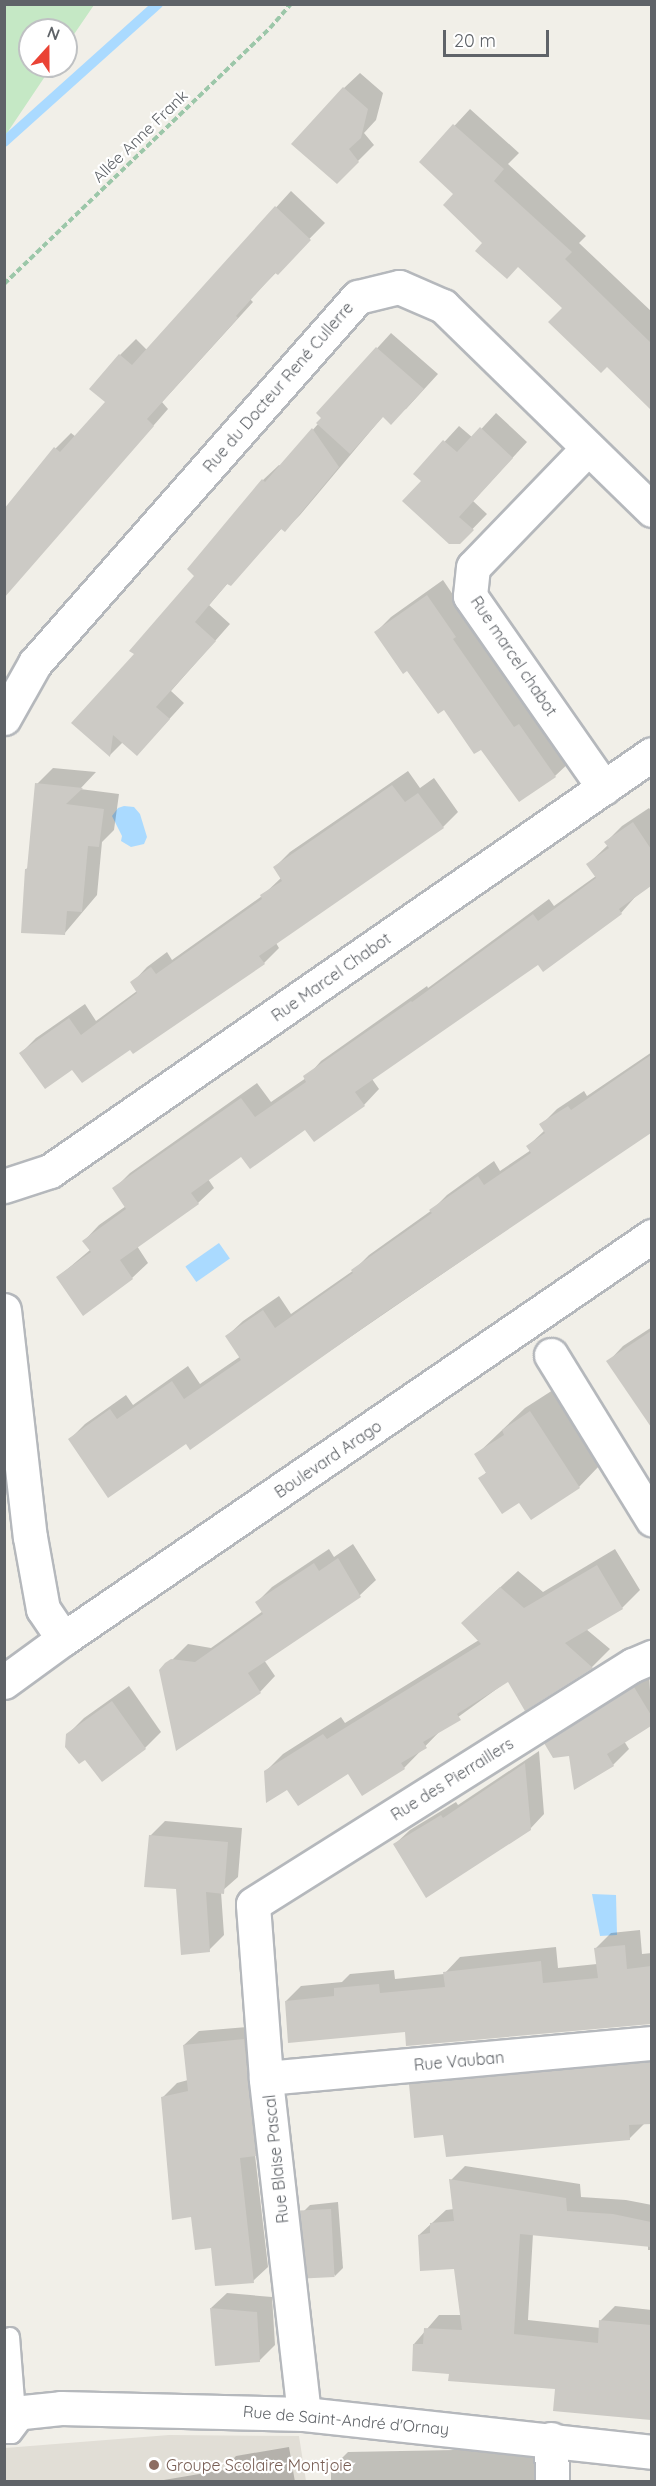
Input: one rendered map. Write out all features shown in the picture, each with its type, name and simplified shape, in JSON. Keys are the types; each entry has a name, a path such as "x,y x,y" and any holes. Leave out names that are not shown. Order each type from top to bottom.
{"street":[{"name":"Rue du Docteur René Cullerre","path":"4,718 35,663 358,297 399,287 443,306 651,510"},
{"name":"Rue marcel chabot","path":"588,448 473,567 470,596 604,788"},
{"name":"Rue Marcel Chabot","path":"4,1186 18,1184 50,1171 651,754"},
{"name":"Boulevard Arago","path":"4,1682 63,1639 651,1236"},
{"path":"4,1310 30,1537 44,1609 63,1639"},
{"path":"551,1355 651,1519"},
{"name":"Rue des Pierraillers","path":"253,1904 633,1665 651,1657"},
{"name":"Rue Blaise Pascal","path":"253,1904 266,2078 304,2414"},
{"name":"Rue Vauban","path":"266,2078 651,2043"},
{"name":"Rue de Saint-André d'Ornay","path":"13,2419 61,2408 304,2414 551,2439 651,2452"},
{"path":"551,2439 552,2481"}],"lane":[{"path":"10,2337 13,2419"}],"path":[{"name":"Allée Anne Frank","path":"4,284 270,28 291,4"}],"shaded area":[{"name":"Groupe Scolaire Montjoie","path":"169,2435 299,2436 306,2481 5,2481 5,2448"}],"green space":[{"path":"5,4 94,5 78,28 78,18 18,18 18,78 44,78 5,136"}],"water":[{"path":"134,807 140,814 147,837 144,844 131,847 121,841 122,836 112,816 118,808"},
{"path":"219,1243 230,1259 196,1282 185,1267"},
{"path":"592,1894 616,1895 617,1935 600,1936"}],"building":[{"path":"343,87 368,109 361,138 349,149 359,162 337,184 291,144"},
{"path":"453,124 504,169 494,181 572,252 565,259 651,343 651,410 607,367 601,373 548,322 562,308 518,267 507,279 475,251 482,243 443,205 453,194 419,162"},
{"path":"275,206 311,240 278,275 275,273 236,316 238,318 147,419 154,426 4,598 4,509 54,447 60,452 105,402 89,389 119,354 132,365"},
{"path":"376,347 424,389 391,425 383,417 350,454 316,423 321,418 316,413"},
{"path":"480,427 513,458 459,517 474,530 460,544 449,544 402,501 421,481 413,474 443,440 457,452"},
{"path":"312,428 339,467 285,532 281,529 231,586 227,584 195,622 216,641 156,707 170,719 137,756 113,735 110,757 71,723 134,654 129,651 194,576 187,569 262,479 265,482"},
{"path":"427,595 456,637 453,639 514,727 519,724 556,777 519,802 481,750 474,754 444,710 438,714 407,671 403,674 374,632"},
{"path":"35,783 83,788 66,804 104,809 99,847 88,846 82,912 67,911 65,935 21,933 25,869 27,869"},
{"path":"392,785 405,802 418,793 444,828 259,956 265,964 133,1054 130,1050 82,1083 72,1070 45,1089 19,1053 69,1018 81,1035 137,993 130,982 151,967 156,974 262,899 260,895 282,881 273,867"},
{"path":"633,822 651,849 651,886 619,909 622,914 543,972 538,965 355,1092 365,1106 314,1142 305,1130 250,1169 241,1157 191,1193 199,1204 120,1260 133,1279 83,1316 56,1277 91,1252 82,1241 126,1209 112,1188 241,1098 255,1117 306,1082 303,1076 412,1002 533,914 538,921 596,878 586,864 609,848 604,842"},
{"path":"651,1055 651,1133 383,1314 190,1450 186,1444 108,1498 68,1439 110,1409 117,1419 172,1381 184,1399 241,1360 225,1336 263,1310 275,1328 353,1273 351,1270 432,1213 429,1210 478,1176 484,1185 531,1153 526,1146 545,1133 539,1124 568,1106 571,1110"},
{"path":"651,1331 651,1427 606,1361"},
{"path":"530,1411 580,1488 531,1520 519,1503 502,1514 478,1478 486,1473 474,1454 504,1435 502,1430"},
{"path":"338,1558 361,1597 248,1673 261,1693 176,1751 159,1670 171,1659 195,1662 263,1614 255,1602 314,1563 319,1571"},
{"path":"597,1565 623,1609 565,1643 593,1668 525,1711 508,1682 457,1714 461,1720 423,1742 427,1748 401,1763 405,1769 362,1796 348,1774 298,1806 287,1790 266,1803 264,1771 323,1734 327,1739 481,1644 461,1623 500,1587 524,1608"},
{"path":"634,1687 651,1715 651,1726 607,1754 614,1766 574,1790 569,1756 553,1758 544,1743"},
{"path":"112,1701 146,1749 102,1782 85,1760 79,1764 65,1747 66,1734"},
{"path":"525,1763 531,1830 426,1898 393,1844 441,1815 443,1818"},
{"path":"149,1835 228,1842 224,1894 206,1892 210,1952 181,1955 176,1889 144,1887"},
{"path":"625,1945 627,1969 651,1966 651,2024 406,2046 405,2032 288,2043 285,2001 334,1996 334,1988 379,1984 380,1993 445,1987 443,1972 541,1961 543,1983 598,1978 594,1948"},
{"path":"244,2039 256,2156 240,2158 254,2283 215,2286 211,2248 195,2250 191,2217 172,2220 161,2097 188,2091 183,2045"},
{"path":"651,2062 651,2124 629,2125 630,2140 446,2157 443,2135 414,2138 409,2084"},
{"path":"449,2179 566,2198 567,2211 613,2214 651,2222 651,2247 520,2234 514,2334 598,2343 599,2320 651,2325 651,2420 553,2411 555,2389 448,2381 449,2374 412,2371 413,2344 423,2344 424,2328 462,2330 454,2269 420,2271 418,2235 430,2233 430,2223 454,2221"},
{"path":"331,2209 335,2277 304,2279 300,2211"},
{"path":"210,2308 257,2312 260,2362 215,2366"}],"waterway":[{"path":"4,142 158,4"}],"place":[{"name":"Groupe Scolaire Montjoie","path":"154,2465"}]}
